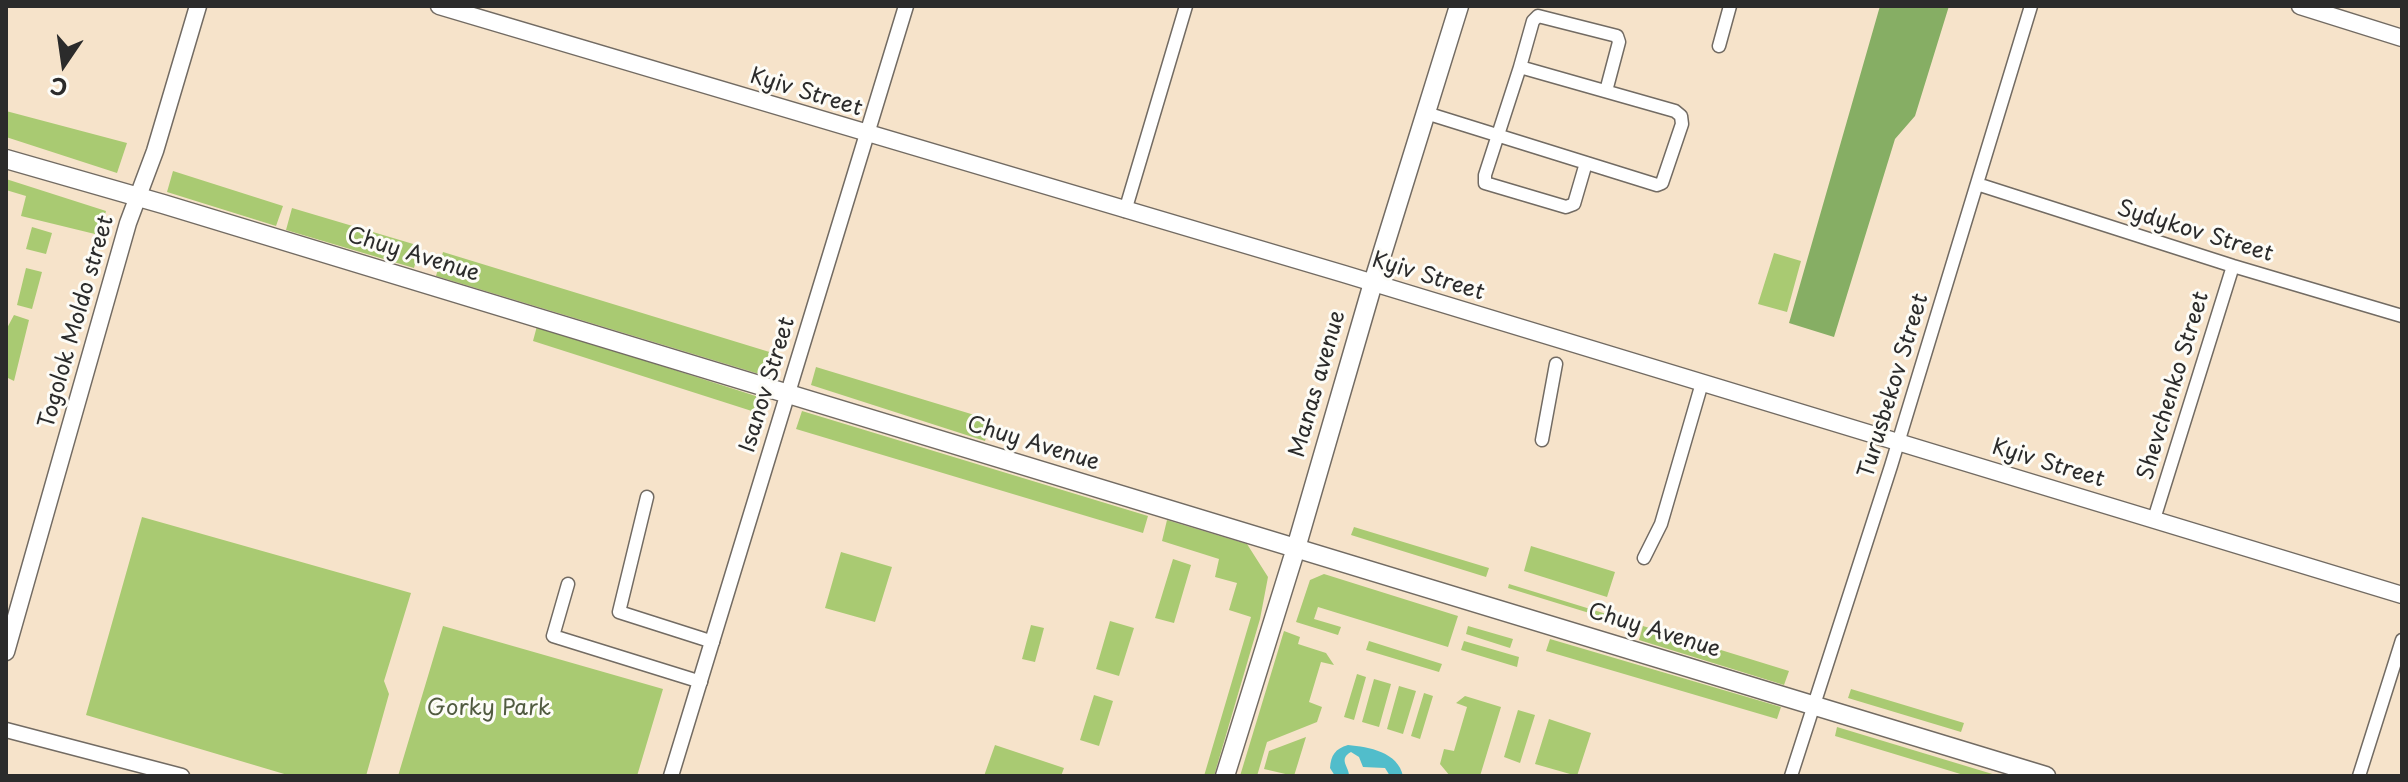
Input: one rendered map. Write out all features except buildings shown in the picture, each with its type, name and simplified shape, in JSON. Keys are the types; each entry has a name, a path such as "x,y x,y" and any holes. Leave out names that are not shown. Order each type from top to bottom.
{"main road":[{"name":"Togolok Moldo street","path":"6,652 124,236 155,151 198,6"},
{"name":"Kyiv Street","path":"439,6 1373,283 2402,595"},
{"name":"Manas avenue","path":"1225,776 1459,6"},
{"path":"2310,7 2402,38"},
{"name":"Chuy Avenue","path":"6,159 138,196 2046,776"}],"street":[{"name":"Isanov Street","path":"671,776 906,6"},
{"path":"1125,211 1186,6"},
{"path":"1719,46 1730,6"},
{"name":"Turusbekov Street","path":"1791,776 1898,442 2031,6"},
{"path":"1586,163 1574,204 1566,207 1485,183 1533,21 1538,16 1554,12 1617,36 1619,42 1606,91"},
{"path":"1426,113 1657,185 1662,183 1682,124 1681,116 1675,111 1520,67"},
{"name":"Sydykov Street","path":"1977,184 2402,316"},
{"name":"Shevchenko Street","path":"2154,519 2233,266"},
{"path":"1542,440 1556,364"},
{"path":"1644,558 1661,524 1702,383"},
{"path":"647,497 619,612 713,642"},
{"path":"568,584 553,636 701,682"},
{"path":"2359,776 2402,640"},
{"path":"6,730 182,776"}],"green space":[{"path":"1880,6 1949,6 1915,116 1895,139 1834,337 1789,323"},
{"path":"6,111 127,143 117,173 6,137"},
{"path":"173,171 283,206 276,226 167,192"},
{"path":"6,179 106,211 99,235 21,216 26,196 6,190"},
{"path":"292,208 420,246 414,268 286,230"},
{"path":"32,227 52,233 46,254 26,249"},
{"path":"443,252 776,354 769,377 436,276"},
{"path":"1774,253 1801,261 1787,312 1758,304"},
{"path":"26,268 42,272 32,309 17,305"},
{"path":"14,315 29,320 14,381 6,377 6,330"},
{"path":"537,326 762,398 758,413 533,341"},
{"path":"816,367 991,420 985,441 811,385"},
{"path":"802,411 1148,516 1143,533 796,429"},
{"path":"142,517 411,593 384,681 389,694 366,776 291,776 86,715"},
{"path":"1167,520 1247,544 1268,577 1260,619 1214,776 1204,776 1251,617 1229,610 1237,583 1215,577 1219,559 1162,541"},
{"path":"1354,527 1489,568 1486,577 1351,535"},
{"path":"1531,546 1615,572 1607,597 1524,571"},
{"path":"841,552 892,567 875,622 825,608"},
{"path":"1173,559 1191,565 1174,623 1155,618"},
{"path":"1324,574 1458,616 1448,647 1318,607 1314,619 1341,627 1338,635 1296,622 1310,580"},
{"path":"1509,584 1613,616 1612,620 1508,588"},
{"path":"1110,621 1134,628 1119,676 1096,669"},
{"path":"1031,625 1044,628 1035,662 1022,659"},
{"name":"Gorky Park","path":"443,626 663,689 637,776 398,776"},
{"path":"1468,626 1513,639 1510,648 1466,634"},
{"path":"1643,626 1789,671 1784,685 1639,640"},
{"path":"1284,631 1300,637 1298,644 1326,653 1334,665 1321,662 1309,702 1322,707 1317,722 1267,742 1257,776 1240,776"},
{"path":"1550,639 1781,707 1777,719 1546,651"},
{"path":"1369,641 1442,664 1439,672 1366,650"},
{"path":"1464,641 1519,657 1517,667 1461,650"},
{"path":"1357,674 1366,677 1354,720 1344,717"},
{"path":"1374,679 1391,684 1379,727 1362,722"},
{"path":"1399,686 1416,691 1403,734 1387,729"},
{"path":"1851,689 1964,723 1961,732 1848,698"},
{"path":"1424,693 1433,696 1420,739 1411,736"},
{"path":"1094,695 1113,701 1099,746 1080,740"},
{"path":"1465,696 1501,707 1480,776 1450,776 1440,764 1444,749 1454,751 1467,707 1456,703"},
{"path":"1518,710 1535,715 1520,763 1504,757"},
{"path":"1549,719 1591,733 1577,776 1535,764"},
{"path":"1837,727 1999,776 1967,776 1835,736"},
{"path":"1306,737 1294,776 1264,769 1269,751"},
{"path":"995,745 1064,768 1061,776 984,776"}],"water":[{"path":"1348,745 1382,752 1395,761 1403,776 1390,776 1385,768 1363,767 1359,757 1351,752 1345,757 1349,775 1335,776 1330,768 1333,756"}]}
